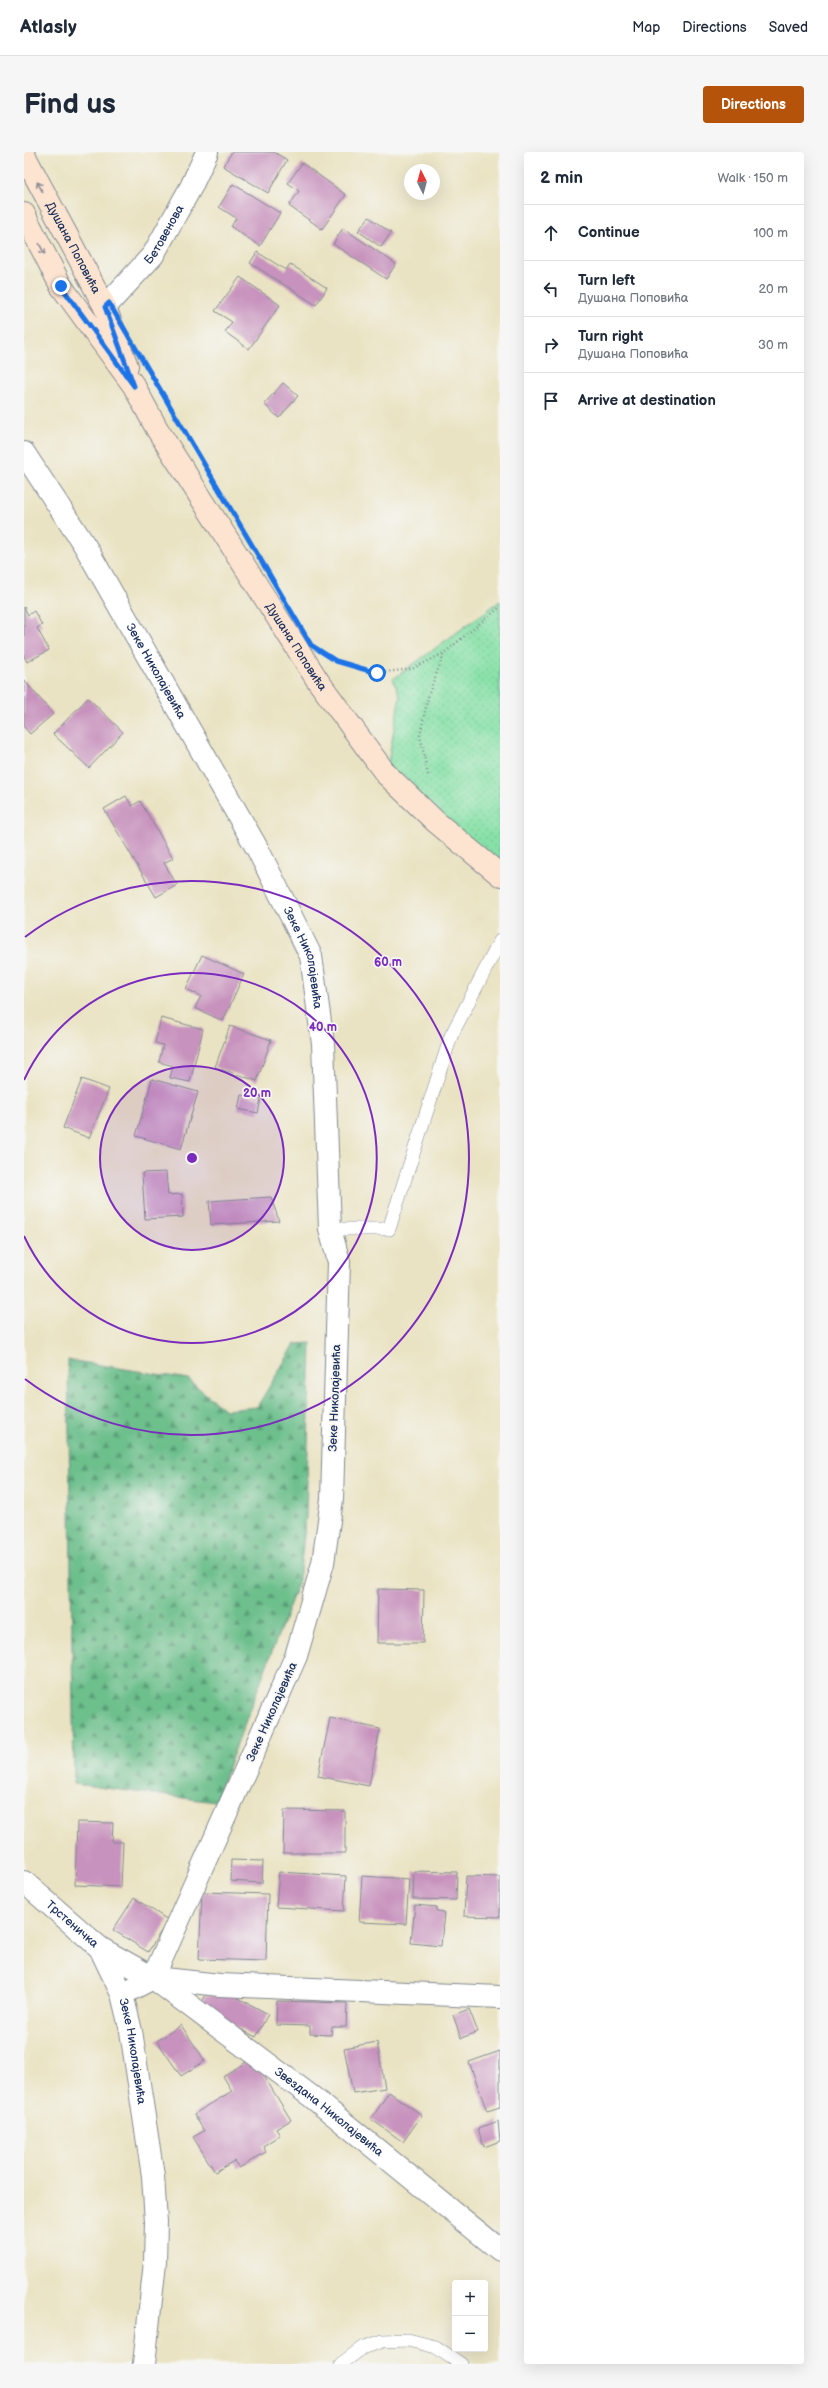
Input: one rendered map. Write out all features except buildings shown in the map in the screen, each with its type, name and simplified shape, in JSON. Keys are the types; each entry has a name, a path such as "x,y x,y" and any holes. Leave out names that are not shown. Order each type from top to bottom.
{"main road":[{"name":"Душана Поповића","path":"24,156 105,307 134,386 157,429 301,655 386,774 436,822 499,875"},
{"name":"Душана Поповића","path":"24,214 61,286 134,386"}],"street":[{"name":"Бетовенова","path":"105,307 153,255 191,187 207,152"},
{"name":"Зеке Николајевића","path":"24,453 93,559 258,850 311,956 324,1044 330,1229 339,1262 332,1499 323,1563 296,1656 153,1978 122,1994 131,2031 152,2169 156,2222 155,2262 144,2364"},
{"name":"Трстеничка","path":"24,1882 100,1948 122,1994"},
{"name":"Звездана Николајевића","path":"100,1948 153,1978 312,2097 500,2250"},
{"name":"Звездана Николајевића","path":"153,1978 220,1985 500,1997"}],"lane":[{"path":"330,1229 389,1229 451,1036 500,941"},
{"path":"341,2364 362,2348 383,2340 408,2340 436,2347 461,2364"}],"path":[{"path":"336,661 377,673 412,669 444,653 500,607"},
{"path":"429,779 420,735 429,693 444,653"}],"green space":[{"path":"500,601 500,875 386,774 400,696 393,679"},
{"path":"311,1343 306,1516 299,1580 215,1802 74,1784 68,1360 188,1379 225,1410 257,1407 295,1344"}],"route":[{"path":"61,286 87,325 134,386 105,307 109,303 311,645 336,661 377,673"}]}
